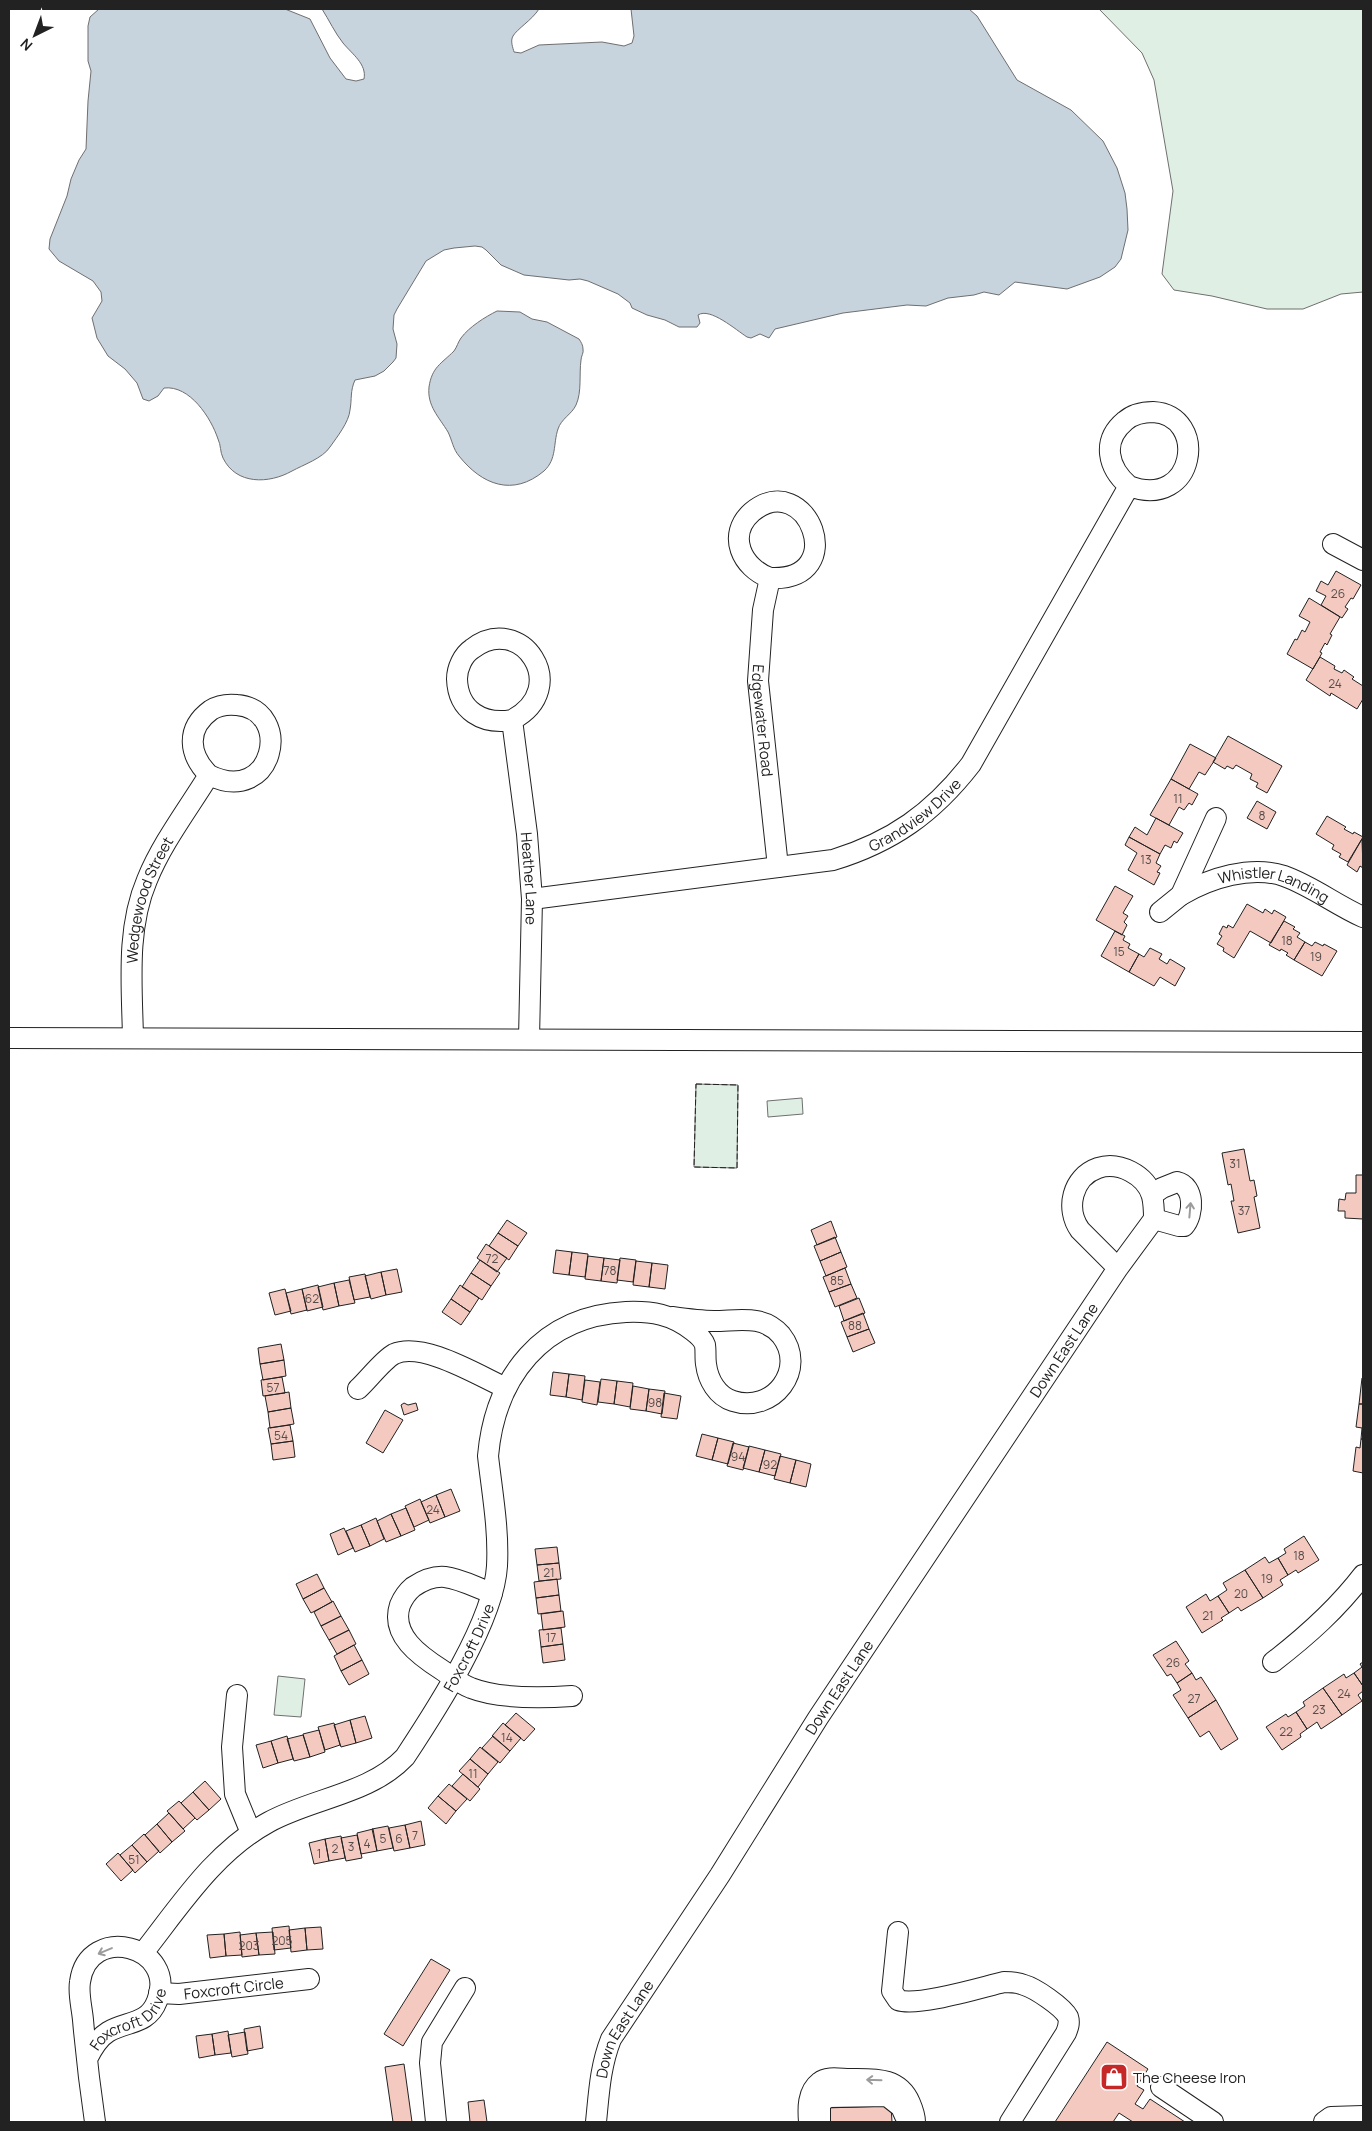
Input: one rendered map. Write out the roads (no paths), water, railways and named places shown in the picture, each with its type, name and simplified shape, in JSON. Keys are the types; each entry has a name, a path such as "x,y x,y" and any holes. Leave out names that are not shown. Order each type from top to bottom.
{"street":[{"name":"Grandview Drive","path":"532,899 833,860 871,847 908,827 958,782 971,764 1129,486"},
{"path":"1333,544 1363,560"},
{"name":"Edgewater Road","path":"770,578 763,610 758,681 778,868"},
{"path":"493,639 506,639 519,644 530,652 537,664 540,677 536,697 524,714 512,720 499,722 485,720 473,713 463,703 458,690 457,676 460,663 468,651 479,643 493,639"},
{"name":"Heather Lane","path":"512,720 525,816 532,899 529,1039"},
{"name":"Wedgewood Street","path":"133,1038 133,941 137,912 146,880 158,857 209,775"},
{"name":"Whistler Landing","path":"1181,895 1216,818"},
{"name":"Whistler Landing","path":"1160,912 1193,888 1230,876 1250,872 1267,872 1299,883 1363,917"},
{"path":"9,1038 1363,1042"},
{"path":"1118,1268 1075,1223 1072,1206 1076,1188 1091,1172 1098,1168 1113,1167 1124,1169 1140,1178 1148,1186 1152,1195 1154,1219 1184,1226 1190,1212 1190,1193 1185,1185 1177,1182 1162,1188 1152,1195"},
{"name":"Down East Lane","path":"596,2122 603,2059 611,2039 720,1875 844,1679 1118,1268 1154,1219"},
{"name":"Foxcroft Drive","path":"143,1954 199,1880 251,1833 299,1808 387,1774 405,1757 453,1678 477,1631 492,1593 497,1567 497,1541 488,1456 496,1413 506,1388 516,1371 535,1348 552,1335 572,1324 615,1313 645,1312 714,1321 746,1319 771,1326 781,1336 790,1355 790,1369 785,1382 777,1393 758,1403 744,1404 731,1401 719,1393 711,1382 706,1364 705,1345 702,1340 672,1317"},
{"path":"358,1389 390,1357 409,1351 440,1358 506,1388"},
{"path":"1273,1662 1312,1632 1335,1610 1363,1575"},
{"path":"492,1593 457,1580 436,1577 415,1586 403,1598 398,1610 398,1620 406,1640 420,1656 468,1687 484,1692 536,1698 572,1696"},
{"path":"237,1696 232,1747 235,1794 251,1833"},
{"path":"898,1932 892,1990 898,2000 927,1999 1004,1982 1015,1982 1036,1991 1067,2016 1069,2027 1066,2033 1010,2122"},
{"name":"Foxcroft Drive","path":"86,2059 98,2041 107,2032 135,2023 146,2016 155,2006 159,1993 159,1980 155,1967 143,1954 130,1948 111,1947 99,1952 86,1966 80,1982 79,1990 86,2059 95,2122"},
{"name":"Foxcroft Circle","path":"159,1993 180,1994 309,1979"},
{"path":"436,2122 430,2063 432,2042 465,1988"},
{"path":"809,2122 808,2106 815,2087 826,2079 848,2079 881,2080 896,2084 908,2098 915,2122"},
{"path":"1161,2087 1213,2122"},
{"path":"820,2122 820,2102 825,2098 877,2094 887,2096 895,2101 904,2111 907,2122"},
{"path":"1324,2122 1331,2117 1363,2116"}],"place":[{"name":"The Cheese Iron","path":"1114,2077"}]}
